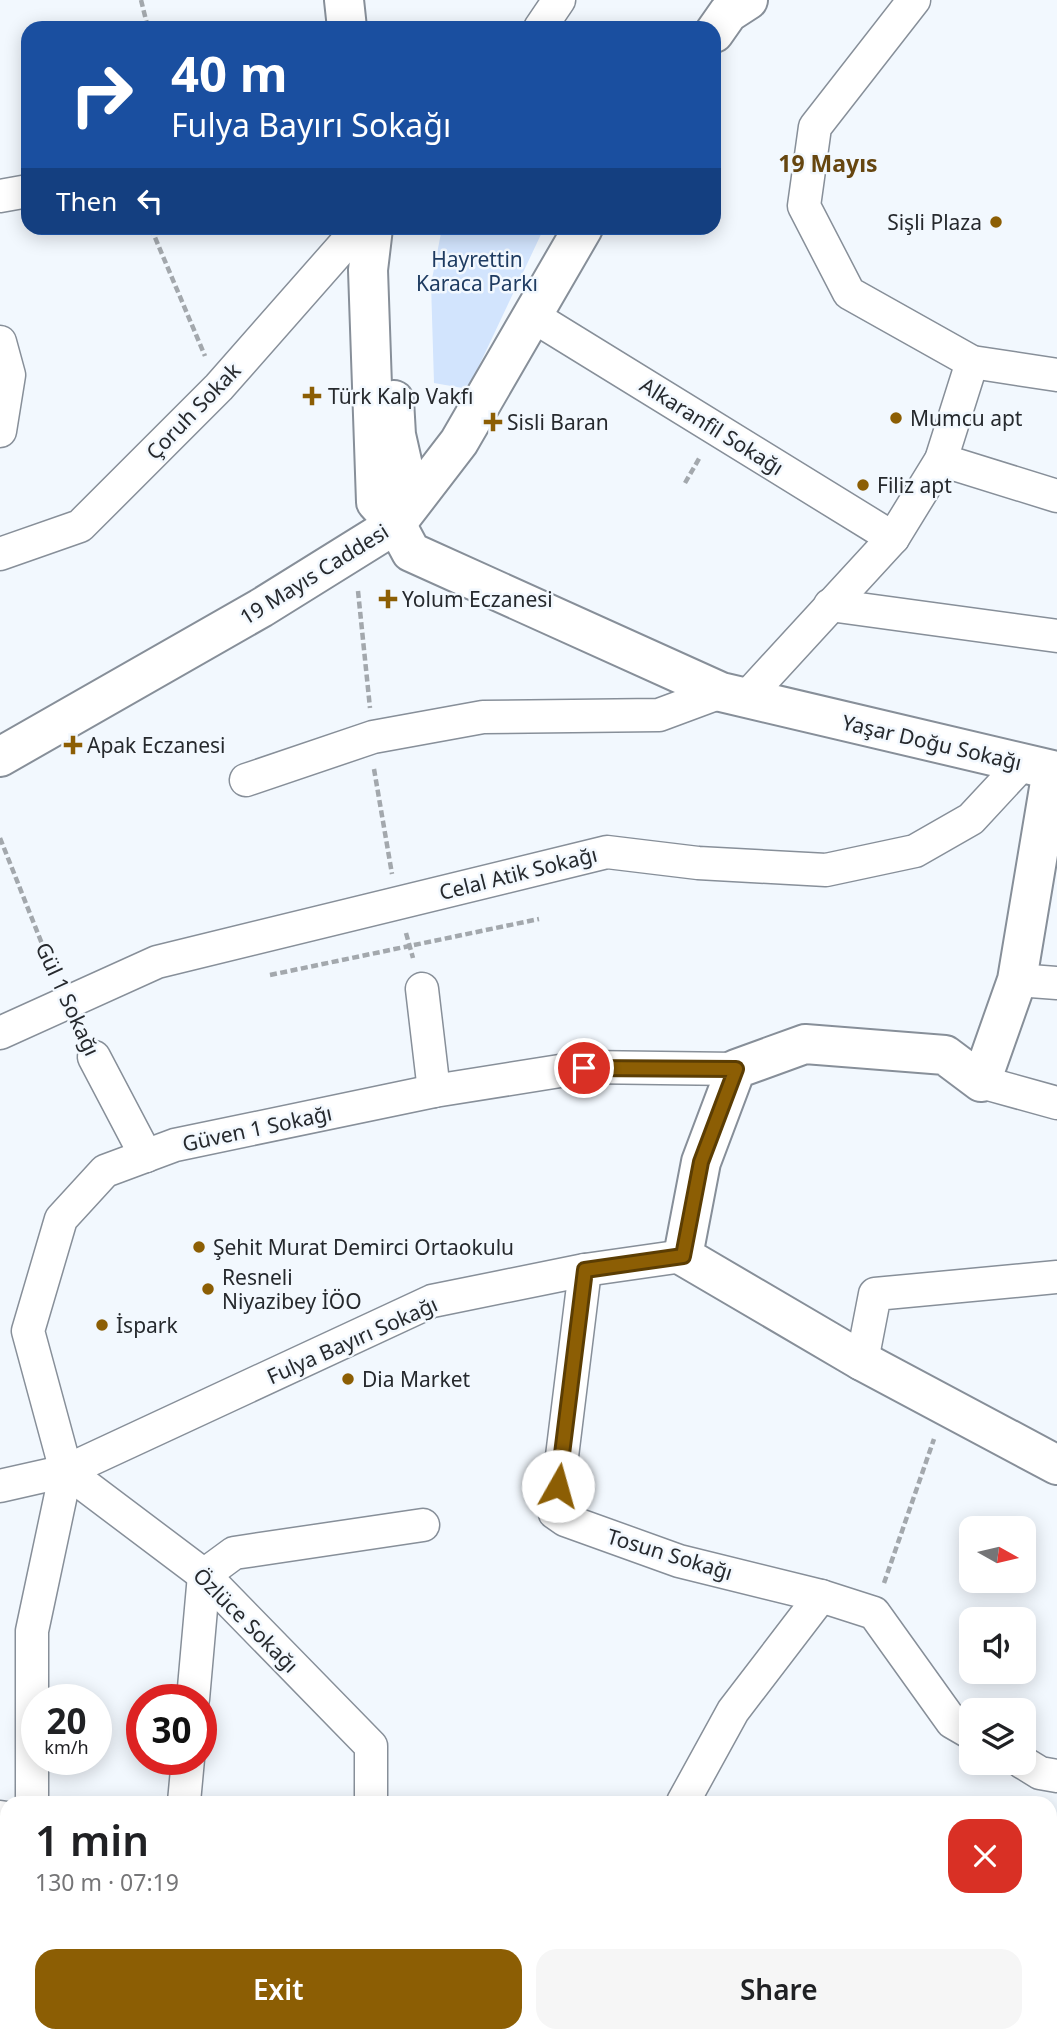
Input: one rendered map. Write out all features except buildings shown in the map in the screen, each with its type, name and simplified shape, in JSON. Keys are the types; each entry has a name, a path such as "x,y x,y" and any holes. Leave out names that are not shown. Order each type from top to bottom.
{"street":[{"path":"326,0 328,21"},
{"path":"344,0 346,21"},
{"path":"545,21 559,0"},
{"path":"721,23 728,13 748,0"},
{"path":"914,0 815,127 804,206 849,293 971,362 1057,375"},
{"path":"0,195 21,192"},
{"name":"Çoruh Sokak","path":"0,554 80,526 219,387 353,235"},
{"name":"Yaşar Doğu Sokağı","path":"372,235 368,270 376,502 396,524 411,552 733,695 1044,768 1017,980 981,1082"},
{"path":"380,235 387,274 396,435 408,488 396,524"},
{"name":"19 Mayıs Caddesi","path":"0,757 261,608 396,524 458,442 579,235"},
{"name":"Alkaranfil Sokağı","path":"531,315 893,538"},
{"path":"0,342 9,375 0,430"},
{"path":"246,780 373,737 483,717 659,715 733,695 830,605 893,538 941,460 971,362"},
{"path":"941,460 1057,496"},
{"path":"830,605 1057,636"},
{"name":"Celal Atik Sokağı","path":"0,1033 157,962 519,871 607,852 698,863 826,870 915,851 971,819 1044,768"},
{"path":"1017,980 1057,983"},
{"path":"422,989 434,1091"},
{"name":"Güven 1 Sokağı","path":"66,1471 28,1331 61,1219 105,1171 175,1145 434,1091 584,1068 736,1069 805,1044 945,1055 981,1082"},
{"name":"Gül 1 Sokağı","path":"94,1057 146,1156"},
{"path":"736,1069 701,1162 683,1256 862,1361 1057,1465"},
{"path":"981,1082 1057,1103"},
{"name":"Fulya Bayırı Sokağı","path":"0,1486 66,1471 432,1301 585,1270 683,1256"},
{"name":"Tosun Sokağı","path":"585,1270 555,1513 565,1520 679,1561 821,1596"},
{"path":"862,1361 875,1294 1057,1277"},
{"path":"32,1796 32,1631 66,1471"},
{"name":"Özlüce Sokağı","path":"66,1471 204,1575 372,1746 371,1796"},
{"path":"194,1684 204,1575 234,1553 423,1525"},
{"path":"686,1796 733,1711 821,1596 874,1613 952,1722 959,1726"},
{"path":"1036,1771 1057,1776"},
{"path":"185,1796 187,1775"}],"path":[{"path":"141,0 146,21"},
{"path":"154,235 219,387"},
{"name":"Gül 1 Sokağı","path":"0,838 65,1004"},
{"path":"270,975 539,919"},
{"path":"874,1613 946,1405"}],"green space":[{"name":"Hayrettin Karaca Parkı","path":"441,235 541,235 468,389 434,383 431,284"}],"place":[{"name":"Sişli Plaza","path":"996,222"},
{"name":"Türk Kalp Vakfı","path":"312,396"},
{"name":"Mumcu apt","path":"896,418"},
{"name":"Sisli Baran","path":"493,422"},
{"name":"Filiz apt","path":"863,485"},
{"name":"Yolum Eczanesi","path":"388,599"},
{"name":"Apak Eczanesi","path":"73,745"},
{"name":"Şehit Murat Demirci Ortaokulu","path":"199,1247"},
{"name":"Resneli Niyazibey İÖO","path":"208,1289"},
{"name":"İspark","path":"102,1325"},
{"name":"Dia Market","path":"348,1379"}],"district":[{"name":"19 Mayıs","path":"828,163"}],"route":[{"path":"558,1486 585,1270 683,1256 701,1162 736,1069 584,1068"}]}
